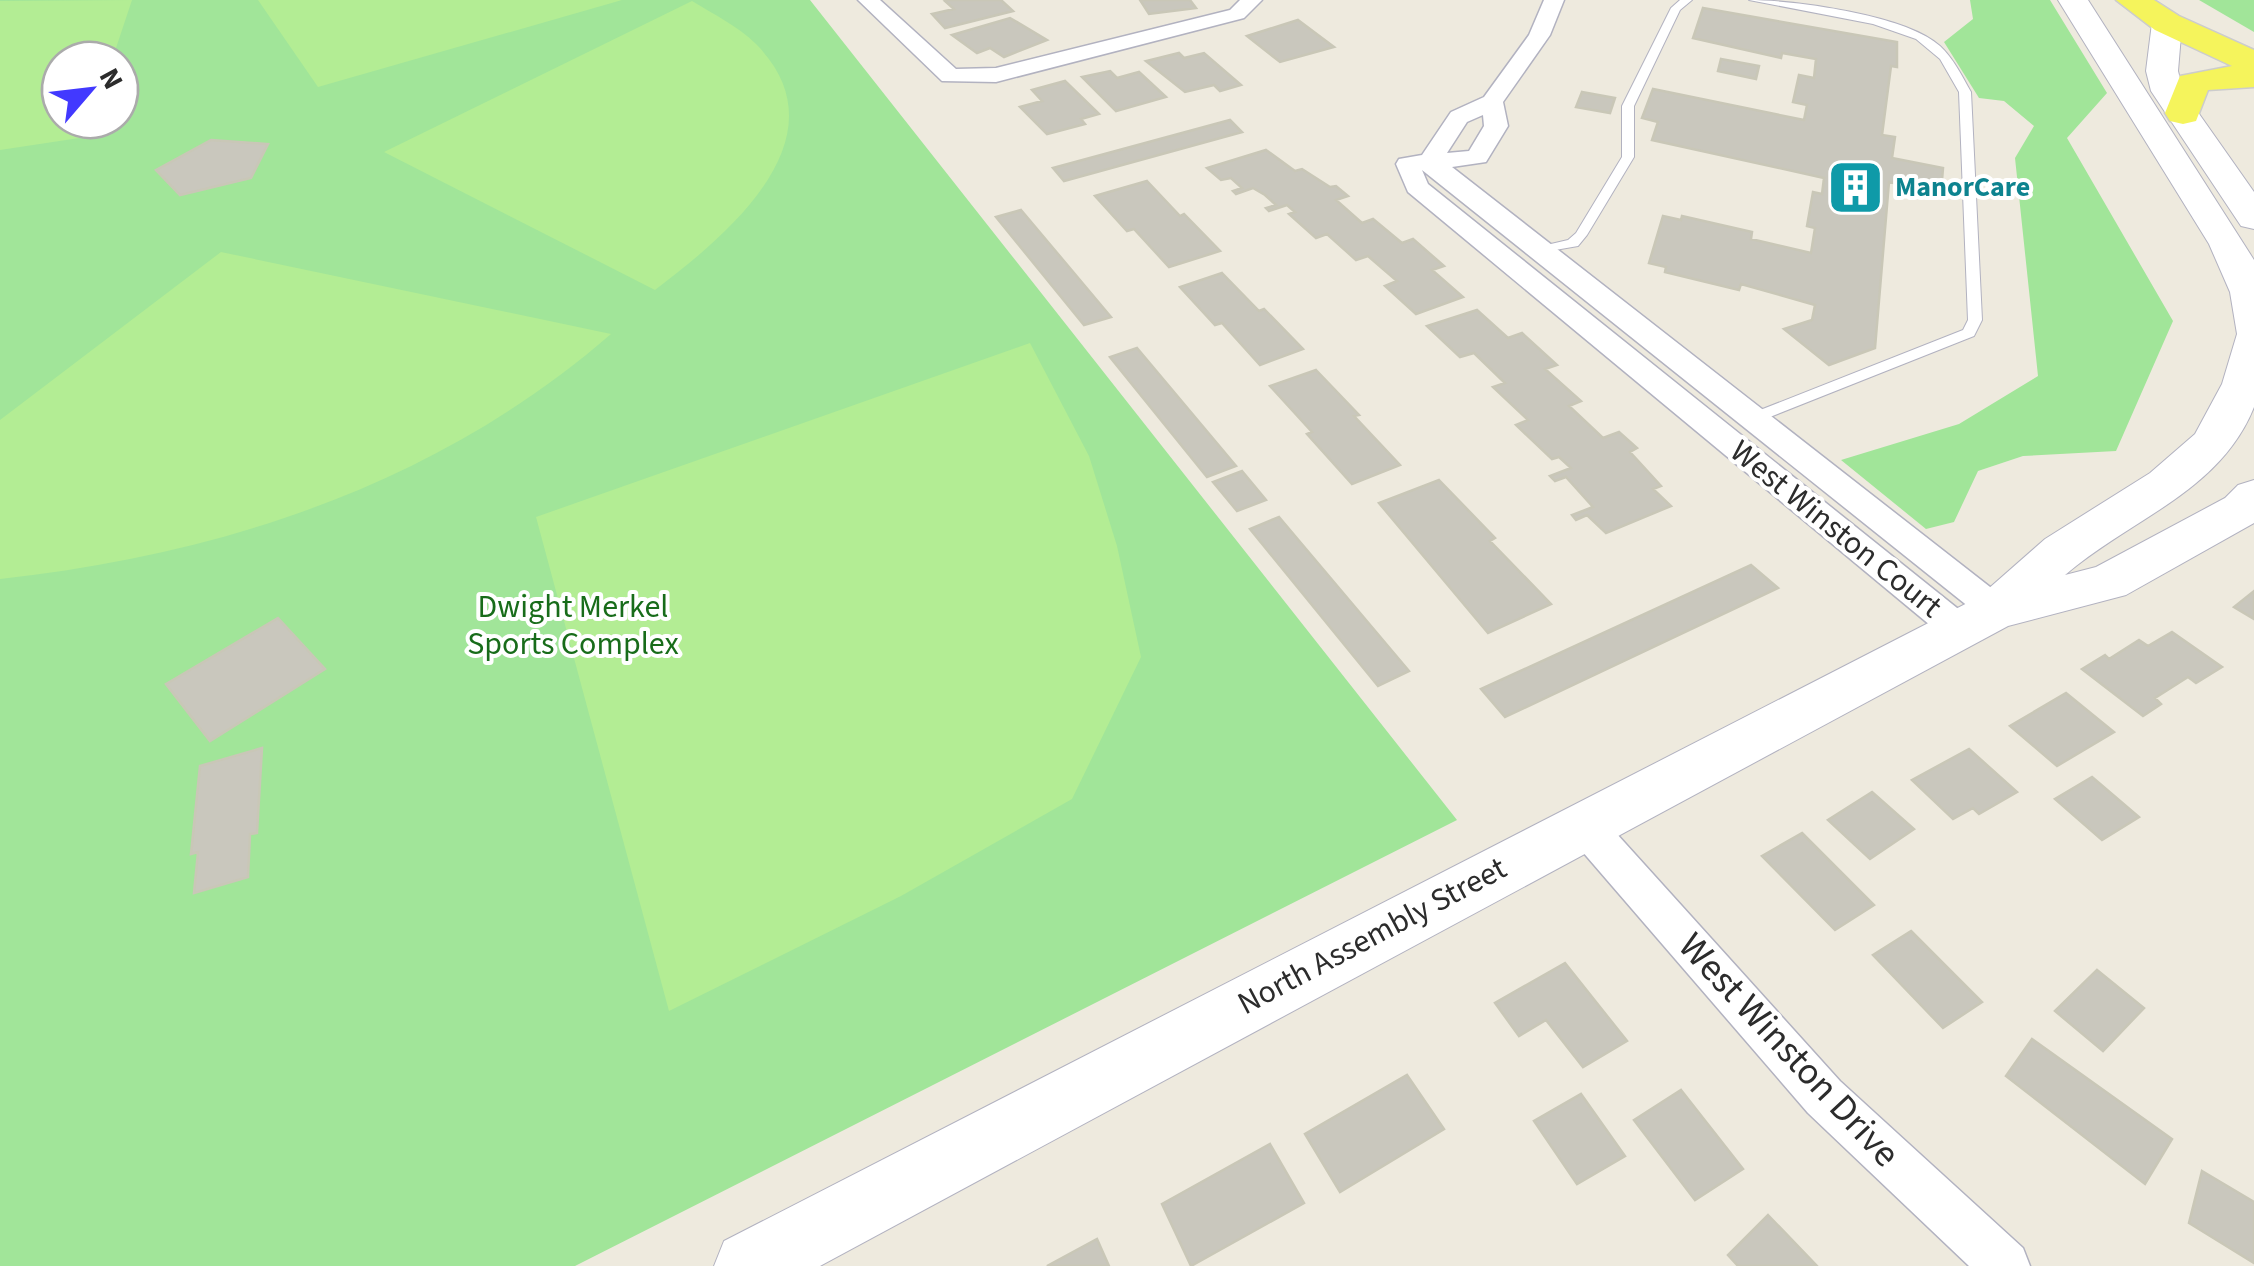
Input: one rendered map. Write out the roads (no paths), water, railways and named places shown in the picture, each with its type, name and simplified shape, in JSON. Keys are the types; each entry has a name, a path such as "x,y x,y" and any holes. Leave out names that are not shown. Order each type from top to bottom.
{"main road":[{"path":"2073,0 2228,244 2250,292 2254,328"},
{"path":"2132,0 2254,34"},
{"path":"2170,8 2254,64"},
{"path":"2170,8 2162,70 2167,91 2254,218"},
{"path":"2183,113 2192,82 2228,76 2254,78"},
{"name":"North Assembly Street","path":"1978,620 2070,544 2176,481 2223,433 2246,378 2254,339"},
{"path":"2176,481 2254,452"},
{"name":"North Assembly Street","path":"749,1266 1583,824 1978,620 2109,582 2241,510 2254,496"}],"street":[{"path":"868,0 938,69 962,78 996,74 1237,14 1252,1"},
{"path":"1419,163 1459,118 1492,102 1538,35 1554,0"},
{"path":"1419,163 1476,157 1496,126 1492,102"},
{"name":"West Winston Court","path":"1419,163 1543,250 1755,418 1978,620"},
{"name":"West Winston Court","path":"1419,163 1418,186 1509,262 1713,428 1978,620"},
{"path":"1509,262 1543,250"},
{"name":"West Winston Court","path":"1713,428 1755,418"},
{"name":"West Winston Drive","path":"1583,824 1824,1097 2005,1266"}],"lane":[{"path":"1543,250 1573,243 1581,235 1628,158 1628,106 1676,8 1687,0"},
{"path":"1754,0 1908,31 1932,44 1946,60 1965,92 1975,320 1969,332 1755,418"}],"place":[{"name":"ManorCare","path":"1856,187"}],"park label":[{"name":"Dwight Merkel Sports Complex","path":"573,626"}]}
